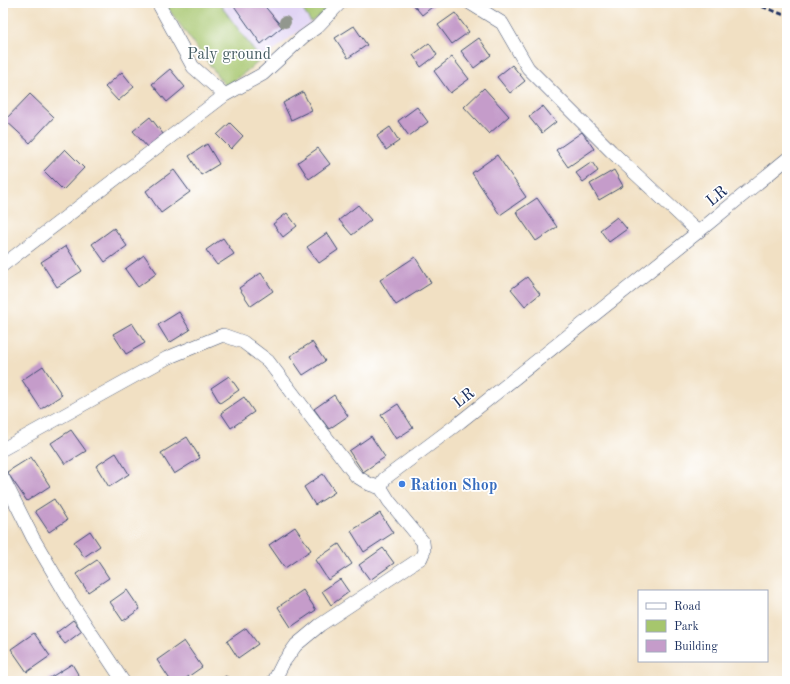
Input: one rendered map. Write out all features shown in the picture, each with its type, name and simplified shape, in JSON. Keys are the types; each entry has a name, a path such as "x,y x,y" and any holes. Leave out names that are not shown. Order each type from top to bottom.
{"street":[{"path":"158,3 193,66 225,95"},
{"path":"3,265 225,95 263,74 303,37 317,27 340,3"},
{"path":"470,3 502,23 528,68 612,151 698,232"},
{"name":"LR","path":"381,488 384,479 395,469 460,422 787,159"},
{"path":"3,449 167,358 223,335 243,342 268,361 315,420 356,476 369,484 381,488 389,501 423,542 424,551 421,558 314,630 296,645 283,663 274,681"},
{"path":"3,478 33,538 70,601 123,681"}],"shaded area":[{"path":"165,3 324,3 328,9 226,87"}],"green space":[{"name":"Paly ground","path":"164,3 219,3 261,60 226,87"},
{"path":"298,3 324,3 328,9 311,22"}],"building":[{"path":"232,3 262,3 282,27 261,44"},
{"path":"412,3 437,3 422,15"},
{"path":"455,13 469,32 452,44 438,25"},
{"path":"354,26 367,45 348,58 335,38"},
{"path":"479,38 491,55 474,68 461,51"},
{"path":"429,43 437,55 421,67 413,55"},
{"path":"452,57 469,79 450,93 434,71"},
{"path":"512,65 525,81 510,93 497,77"},
{"path":"170,69 185,87 167,102 152,84"},
{"path":"122,72 134,87 118,101 105,87"},
{"path":"484,88 509,116 489,134 464,107"},
{"path":"303,92 312,110 291,120 283,103"},
{"path":"30,94 54,117 30,143 5,120"},
{"path":"543,106 556,122 542,133 529,117"},
{"path":"417,107 428,122 409,136 398,121"},
{"path":"150,117 163,134 147,147 133,131"},
{"path":"230,123 243,136 231,149 217,135"},
{"path":"390,127 399,141 386,150 377,136"},
{"path":"582,132 594,149 568,167 556,150"},
{"path":"207,144 219,164 201,175 189,156"},
{"path":"318,148 330,164 309,179 298,162"},
{"path":"65,149 84,168 63,190 44,171"},
{"path":"497,155 526,197 500,215 472,173"},
{"path":"592,162 598,171 583,182 576,173"},
{"path":"174,170 190,192 161,213 146,191"},
{"path":"614,170 623,186 599,200 590,184"},
{"path":"537,198 557,227 536,241 516,212"},
{"path":"358,205 371,220 352,235 339,220"},
{"path":"287,213 297,226 283,237 273,224"},
{"path":"617,217 627,229 609,242 600,230"},
{"path":"114,228 127,246 105,262 92,244"},
{"path":"327,233 338,250 319,263 307,247"},
{"path":"223,238 234,254 217,265 206,250"},
{"path":"66,246 82,271 57,287 41,262"},
{"path":"144,255 157,273 138,287 125,269"},
{"path":"415,257 431,283 396,305 380,280"},
{"path":"261,273 273,291 251,306 239,288"},
{"path":"527,277 540,294 525,306 511,289"},
{"path":"179,312 190,330 169,343 158,325"},
{"path":"132,323 145,343 126,354 113,334"},
{"path":"312,342 325,361 303,375 290,356"},
{"path":"43,366 62,395 41,409 22,380"},
{"path":"229,376 239,390 220,403 211,388"},
{"path":"334,395 348,416 329,429 314,409"},
{"path":"244,397 254,412 231,428 221,413"},
{"path":"398,404 413,428 396,439 381,415"},
{"path":"71,430 86,451 65,464 51,443"},
{"path":"371,436 385,457 363,472 349,451"},
{"path":"187,437 200,458 174,474 161,453"},
{"path":"116,453 129,474 109,487 96,466"},
{"path":"31,457 50,486 27,501 7,472"},
{"path":"323,474 335,492 315,505 304,487"},
{"path":"54,499 67,520 49,532 35,511"},
{"path":"380,513 393,533 364,552 351,531"},
{"path":"295,527 311,550 285,568 269,545"},
{"path":"90,531 100,546 84,557 74,542"},
{"path":"339,544 352,564 328,580 315,560"},
{"path":"383,548 394,563 370,580 359,565"},
{"path":"97,560 109,578 88,592 76,574"},
{"path":"340,579 349,592 331,605 322,591"},
{"path":"127,590 140,609 123,621 110,602"},
{"path":"303,590 316,610 291,627 278,607"},
{"path":"73,620 82,631 65,644 56,633"},
{"path":"246,628 258,644 238,658 227,641"},
{"path":"34,633 50,656 27,672 11,649"},
{"path":"184,641 202,667 182,681 171,681 157,660"},
{"path":"72,664 82,681 50,681 48,679"},
{"path":"225,676 237,681 223,681"}],"railway":[{"path":"753,3 787,16"}],"place":[{"name":"Ration Shop","path":"402,484"}]}
